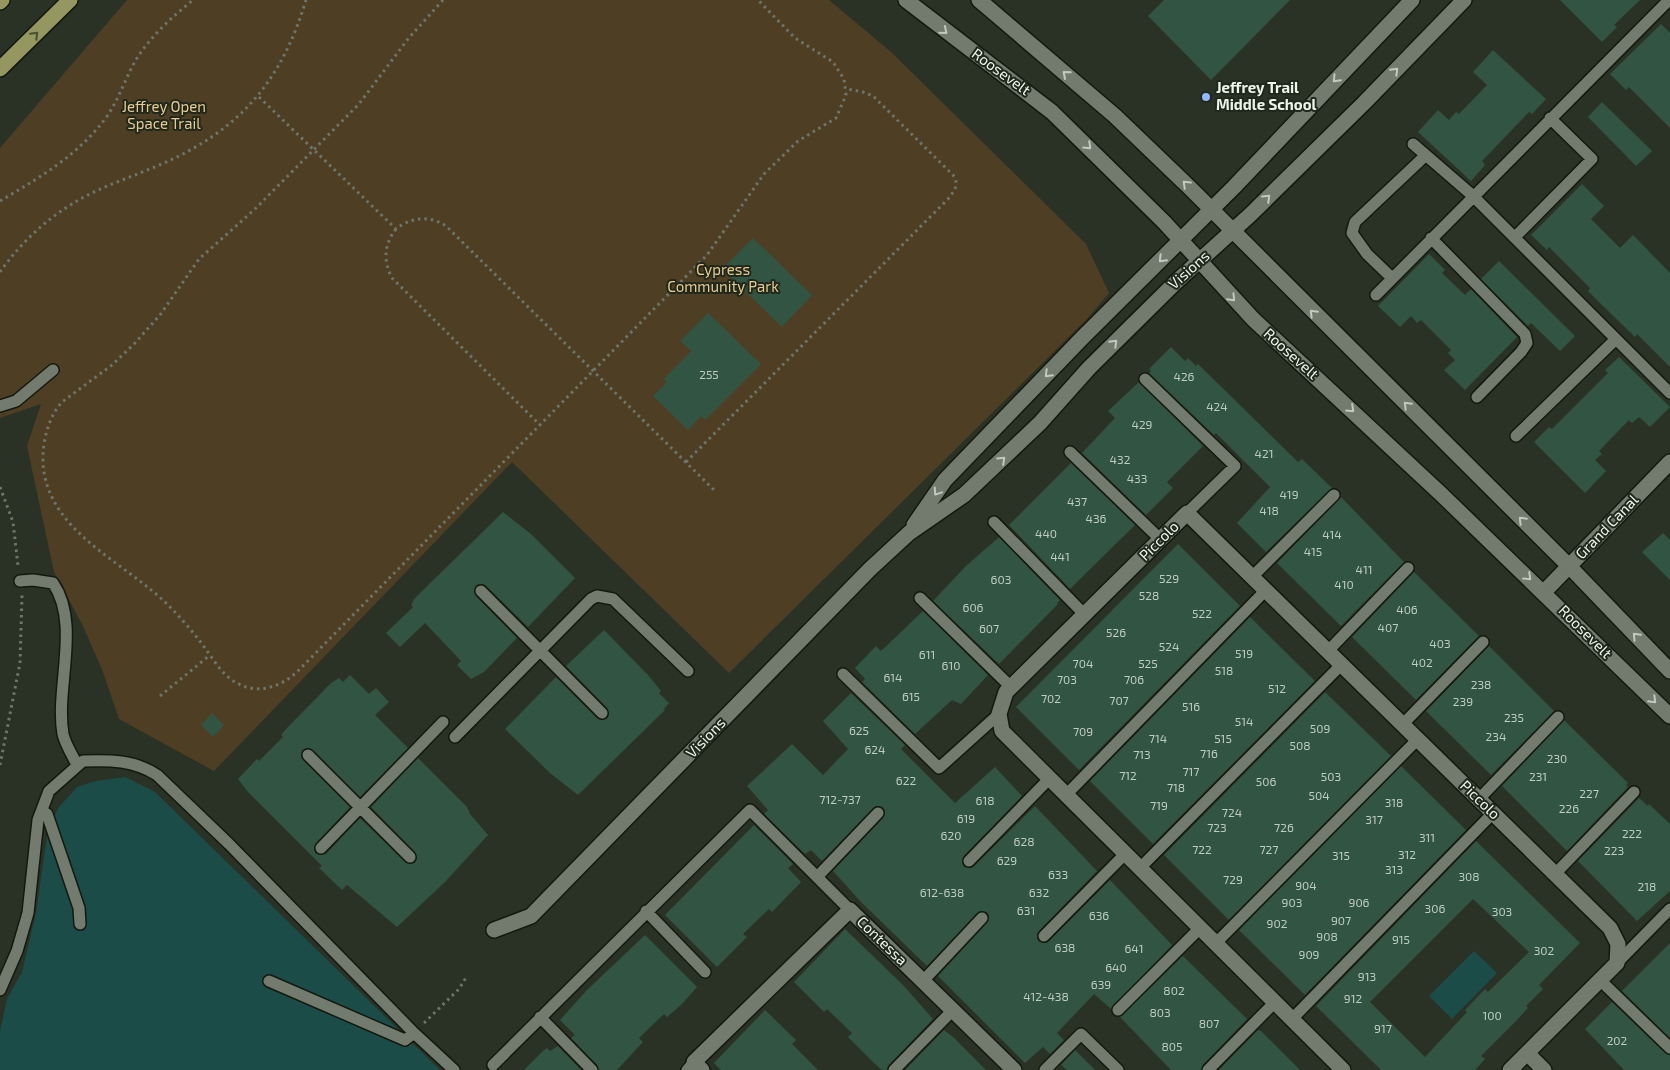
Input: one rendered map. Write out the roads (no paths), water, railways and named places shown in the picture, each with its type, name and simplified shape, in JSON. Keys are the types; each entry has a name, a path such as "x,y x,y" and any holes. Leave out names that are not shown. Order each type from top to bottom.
{"main road":[{"path":"0,69 70,0"}],"street":[{"name":"Roosevelt","path":"906,0 1052,112 1180,240 1253,318 1544,592 1670,716"},
{"path":"979,0 1115,116 1569,566 1670,671"},
{"name":"Visions","path":"909,533 945,480 1211,210 1412,0"},
{"name":"Visions","path":"494,930 531,916 870,569 909,533 964,495 1040,423 1089,368 1364,103 1464,0"},
{"name":"Grand Canal","path":"1544,592 1670,462"},
{"name":"Piccolo","path":"999,714 1006,692 1187,513 1610,928 1618,944 1617,963"},
{"path":"999,714 1002,730 1343,1070"},
{"name":"Contessa","path":"694,1068 850,910 1014,1070"},
{"path":"1510,1070 1617,963"},
{"path":"1527,1053 1544,1070"}],"lane":[{"path":"1376,294 1472,195 1669,0"},
{"path":"1515,237 1592,159 1550,118"},
{"path":"1413,144 1472,195 1670,393"},
{"path":"1392,278 1367,254 1352,233 1355,222 1426,155"},
{"path":"1431,238 1525,334 1527,343 1521,352 1477,397"},
{"path":"1516,436 1616,339"},
{"path":"0,406 16,401 53,370"},
{"path":"1145,379 1235,466 1187,513"},
{"path":"1070,452 1160,539"},
{"path":"1252,577 1334,494"},
{"path":"994,522 1084,614"},
{"path":"1328,651 1408,568"},
{"path":"20,581 33,580 52,583 58,592 64,618 63,735 77,765"},
{"path":"1066,795 1266,590"},
{"path":"481,591 602,713"},
{"path":"455,737 591,599 597,596 613,599 688,671"},
{"path":"920,598 1011,687"},
{"path":"1403,724 1483,642"},
{"path":"1140,868 1342,664"},
{"path":"843,674 939,768 999,714"},
{"path":"1479,799 1558,717"},
{"path":"321,848 442,722"},
{"path":"1216,943 1418,739"},
{"path":"308,755 410,857"},
{"path":"0,990 17,952 28,913 38,820 50,792 83,761 111,760 144,766 157,775 235,850 414,1034 454,1070"},
{"path":"969,861 1050,778"},
{"path":"1555,874 1634,792"},
{"path":"493,1065 646,911 750,810 850,910"},
{"path":"42,811 47,814 78,908 80,924"},
{"path":"817,877 878,813"},
{"path":"1292,1019 1493,813"},
{"path":"1044,936 1126,853"},
{"path":"1617,963 1670,909"},
{"path":"646,911 705,972"},
{"path":"923,981 982,918"},
{"path":"1118,1010 1200,928"},
{"path":"1600,980 1670,1048"},
{"path":"269,982 405,1040 414,1034"},
{"path":"1208,1070 1274,1002"},
{"path":"894,1070 953,1010"},
{"path":"540,1017 592,1070"},
{"path":"1045,1070 1081,1034 1118,1070"}],"water":[{"path":"125,777 155,792 440,1070 0,1070 0,1031 7,999 22,972 36,913 48,829 59,807 77,787 96,781"},
{"path":"1474,951 1497,973 1452,1019 1429,996"}],"place":[{"name":"Jeffrey Trail Middle School","path":"1206,97"}],"park label":[{"name":"Jeffrey Open Space Trail","path":"164,116"},
{"name":"Cypress Community Park","path":"723,278"}]}
